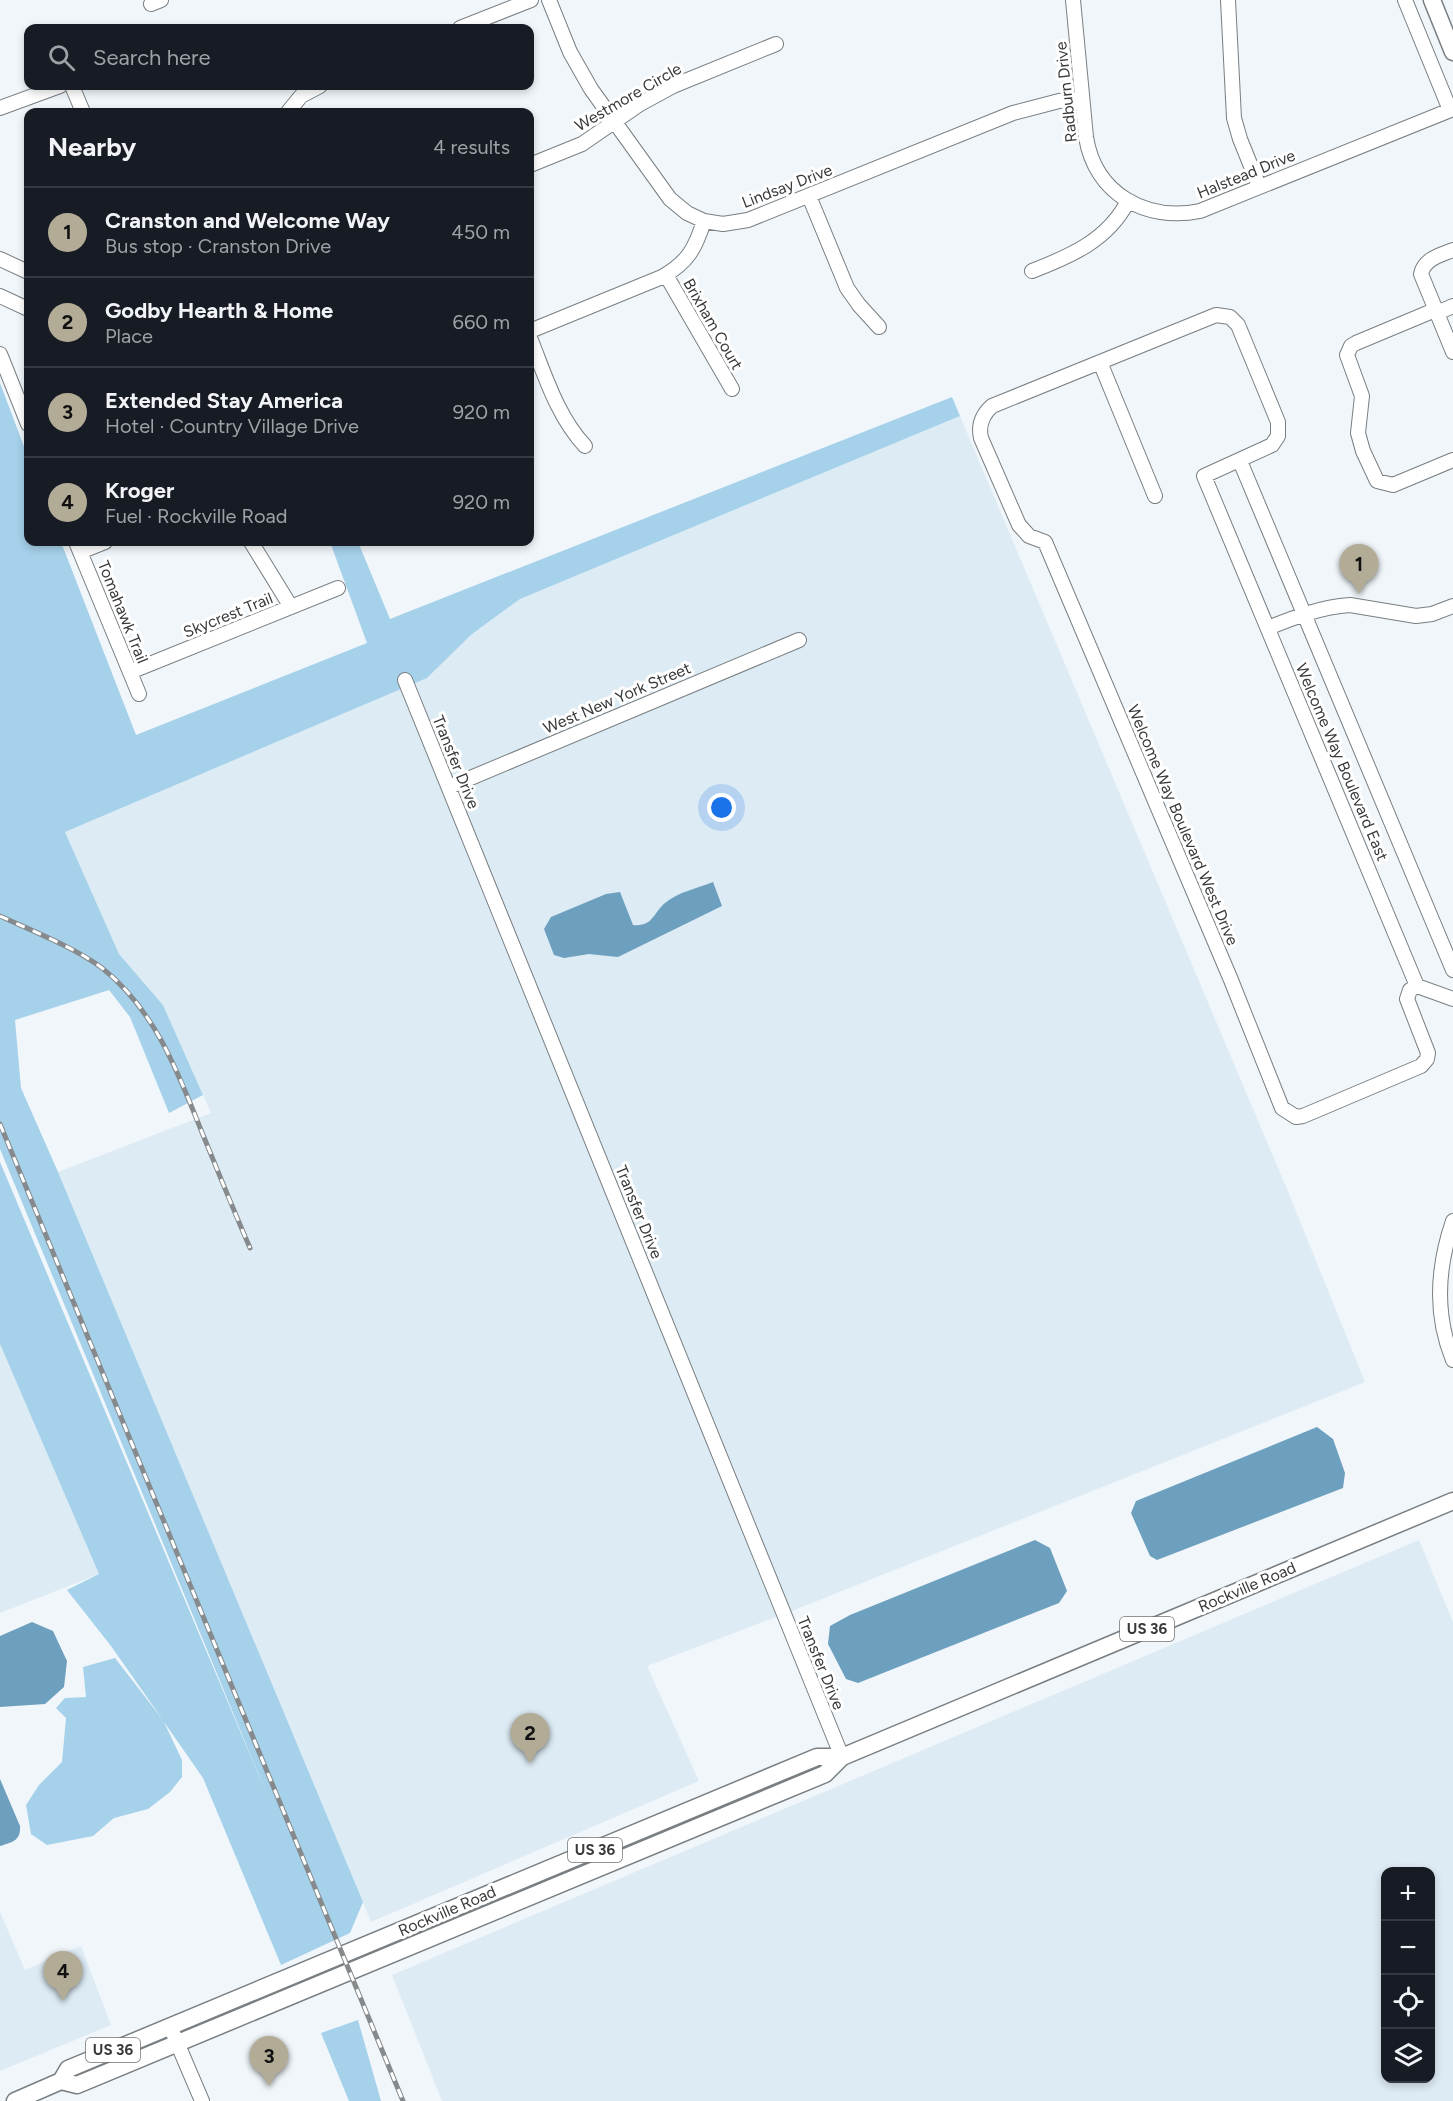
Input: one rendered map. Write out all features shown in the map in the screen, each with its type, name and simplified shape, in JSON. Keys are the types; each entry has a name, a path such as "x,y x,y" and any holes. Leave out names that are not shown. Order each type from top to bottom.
{"main road":[{"path":"1432,0 1453,52"},
{"name":"Rockville Road","path":"61,2081 77,2085 178,2044 825,1774 842,1757 1453,1501"},
{"name":"Rockville Road","path":"15,2101 61,2081 68,2069 817,1757 842,1757"}],"street":[{"path":"470,24 531,0"},
{"path":"534,329 666,275 689,256 704,221 687,213 670,199 615,123 581,72 549,0"},
{"name":"Radburn Drive","path":"1073,0 1087,141 1094,164 1110,187 1128,201"},
{"path":"1228,0 1234,118 1259,186"},
{"path":"1405,0 1451,110"},
{"name":"Westmore Circle","path":"534,163 582,144 640,104 673,86 776,44"},
{"path":"0,108 49,90"},
{"path":"74,90 81,108"},
{"path":"292,108 310,90"},
{"name":"Lindsay Drive","path":"704,221 723,224 748,220 1013,113 1059,101 1082,99"},
{"name":"Halstead Drive","path":"1128,201 1154,212 1200,211 1451,110"},
{"path":"809,196 850,294 879,327"},
{"path":"1032,271 1065,258 1093,242 1113,223 1128,201"},
{"path":"1453,250 1429,260 1422,267 1421,274 1453,352"},
{"path":"0,258 24,270"},
{"name":"Brixham Court","path":"666,275 732,389"},
{"path":"0,296 24,307"},
{"path":"1453,306 1356,343 1348,350 1348,360 1362,396 1358,433 1377,481 1393,485 1453,460"},
{"path":"1155,496 1100,362 1213,316 1230,316 1238,325 1279,425 1278,436 1274,444 1240,462 1453,970"},
{"path":"534,348 558,408 585,446"},
{"path":"0,354 24,414"},
{"name":"Welcome Way Boulevard West Drive","path":"1100,362 992,406 981,419 981,438 1017,522 1029,536 1045,543 1217,947 1282,1108 1294,1116 1303,1116 1421,1066 1427,1059 1427,1048 1407,999 1410,990 1417,986"},
{"name":"Welcome Way Boulevard East","path":"1240,462 1204,476 1417,986"},
{"path":"253,546 291,607"},
{"name":"Tomahawk Trail","path":"78,547 139,694"},
{"name":"Skycrest Trail","path":"130,672 338,588"},
{"path":"1268,628 1304,613 1350,605 1422,616 1432,615 1453,606"},
{"name":"West New York Street","path":"449,787 799,640"},
{"name":"Transfer Drive","path":"405,680 842,1757"},
{"path":"1417,986 1453,999"},
{"path":"1453,1221 1442,1257 1439,1292 1442,1326 1453,1360"},
{"path":"171,2026 202,2101"}],"shaded area":[{"path":"0,383 24,446 24,546 63,546 136,735 367,643 331,546 360,546 390,619 952,397 960,416 520,599 472,634 427,678 65,832 119,954 163,1005 203,1095 169,1113 130,1017 109,990 15,1020 21,1088 363,1902 350,1933 281,1965 203,1778 164,1722 182,1760 182,1777 170,1792 148,1809 114,1818 93,1836 47,1845 31,1834 26,1805 39,1785 62,1762 66,1718 56,1708 65,1698 86,1697 83,1667 115,1658 163,1720 111,1646 67,1590 99,1574 0,1344 0,1162 270,1802 0,1149"},
{"path":"960,416 1289,1194 1365,1382 797,1609 647,1666 699,1781 371,1922 58,1172 211,1113 163,1005 119,954 65,832 427,678 472,634 520,599"},
{"path":"713,882 722,906 618,957 589,954 564,958 554,955 544,929 551,917 606,894 620,892 633,925 645,924 670,899"},
{"path":"0,1344 99,1574 0,1613"},
{"path":"1317,1427 1333,1439 1345,1473 1343,1488 1157,1560 1150,1556 1131,1513 1136,1501"},
{"path":"1035,1540 1050,1548 1067,1591 1059,1603 858,1683 846,1679 828,1644 830,1626 850,1615"},
{"path":"1419,1540 1453,1622 1453,2101 442,2101 392,1975"},
{"path":"32,1622 53,1631 67,1661 64,1687 45,1704 0,1707 0,1636"},
{"path":"0,1779 20,1831 12,1842 0,1846"},
{"path":"0,1912 25,1970 81,1946 111,2025 0,2071"},
{"path":"358,2020 381,2101 349,2101 321,2033"}],"railway":[{"path":"0,916 79,953 102,968 136,1002 150,1021 173,1063 250,1248"},
{"path":"0,1124 403,2101"}],"place":[{"name":"Cranston and Welcome Way","path":"1359,594"},
{"name":"Godby Hearth & Home","path":"530,1763"},
{"name":"Kroger","path":"63,2001"},
{"name":"Extended Stay America","path":"269,2086"}]}
